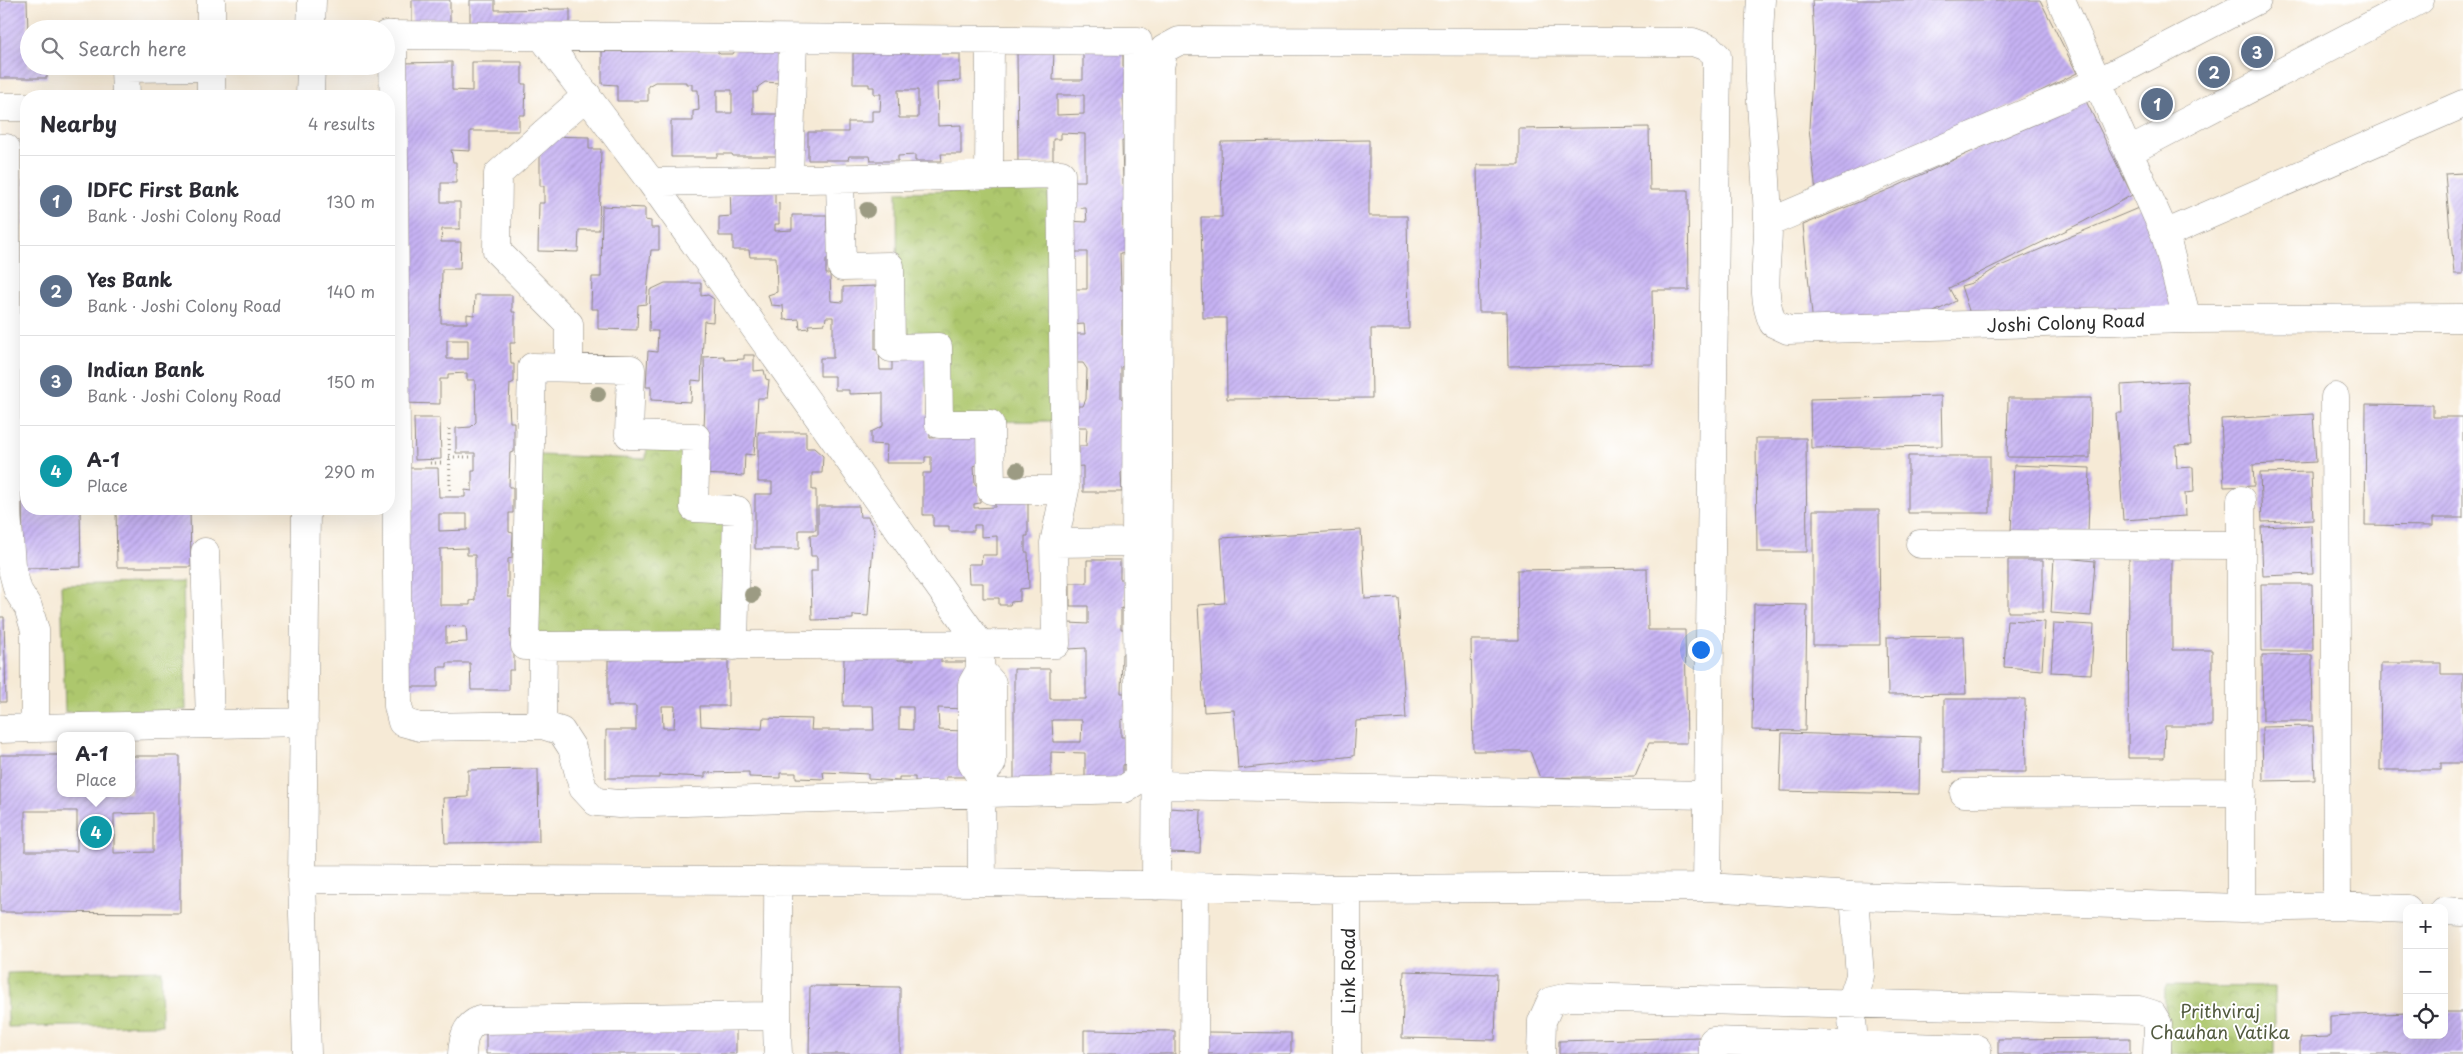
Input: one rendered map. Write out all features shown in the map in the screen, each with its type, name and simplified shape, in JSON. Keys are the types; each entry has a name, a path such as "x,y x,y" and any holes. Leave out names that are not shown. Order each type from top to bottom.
{"street":[{"path":"211,0 211,20"},
{"path":"311,20 312,0"},
{"name":"Joshi Colony Road","path":"1761,0 1758,39 1768,223 1766,309 1773,323 1788,330 2187,319 2463,318"},
{"path":"2061,0 2096,83 2165,234 2187,319"},
{"path":"1768,223 2096,83 2257,0"},
{"path":"2128,152 2420,0"},
{"path":"395,35 793,40 1138,41 1136,542 1139,772 1135,782 1124,789 981,786 619,804 596,802 582,788 572,748 561,731 542,725 420,727 402,722 398,706 395,454"},
{"path":"544,38 651,182 980,657 992,683 992,763 981,786 982,882"},
{"path":"789,179 793,40"},
{"path":"989,175 990,41"},
{"path":"1156,886 1160,77 1164,49 1179,41 1693,42 1709,48 1717,56 1707,887"},
{"path":"125,75 126,90"},
{"path":"211,75 211,90"},
{"path":"310,90 311,75"},
{"path":"390,75 391,90"},
{"path":"569,368 569,324 497,250 498,174 587,95"},
{"path":"2165,234 2463,104"},
{"path":"0,107 20,107"},
{"path":"0,148 6,148 8,521 11,566 18,591 28,607 35,630 35,728"},
{"path":"651,182 1060,174 1065,490 1054,543 1056,644 980,657 734,646 525,646 532,367 631,369 629,435 696,436 694,508 737,510 734,646"},
{"path":"840,178 842,267 890,266 891,348 938,347 939,424 990,424 991,490 1065,490"},
{"path":"2335,397 2337,906"},
{"path":"2241,500 2241,908"},
{"path":"306,515 302,879 306,1054"},
{"path":"1054,543 1136,542"},
{"path":"1920,544 2241,545"},
{"path":"205,552 210,723"},
{"path":"542,725 543,646"},
{"path":"0,729 210,723 239,725 304,722"},
{"path":"1157,785 1708,795"},
{"path":"1964,793 2242,792"},
{"path":"302,879 982,882 1348,889 1707,887 1854,896 2241,908 2337,906 2403,909"},
{"path":"778,881 779,955 776,1016 778,1054"},
{"path":"1194,887 1194,1054"},
{"name":"Link Road","path":"1347,1054 1348,889"},
{"path":"1854,896 1860,976 1852,1003 1854,1047"},
{"path":"2448,911 2463,912"},
{"path":"1541,1054 1542,1021 1551,1001 1568,997 2139,1010 2152,1014 2158,1024 2157,1054"},
{"path":"462,1054 467,1031 472,1024 480,1020 776,1016"},
{"path":"1713,1054 1713,1041 1854,1047 1977,1049 1977,1054"}],"path":[{"path":"449,429 450,491"},
{"path":"449,457 473,457"}],"green space":[{"path":"1049,190 1052,421 948,422 898,338 897,192"},
{"path":"647,442 690,444 688,513 726,514 722,640 534,634 539,455 646,459"},
{"path":"183,582 186,710 65,712 61,585"},
{"path":"161,970 162,1025 8,1027 7,973"},
{"name":"Prithviraj Chauhan Vatika","path":"2165,986 2275,987 2275,1054 2164,1054"}],"building":[{"path":"0,0 27,0 28,20 20,20 20,75 47,75 47,78 0,78"},
{"path":"412,0 450,0 450,26 412,27"},
{"path":"470,0 495,0 495,10 570,9 570,31 470,31"},
{"path":"1812,0 2040,0 2077,73 1951,136 1816,193 1809,128 1814,42"},
{"path":"602,46 716,51 720,54 733,54 736,49 779,50 779,83 765,82 758,87 757,92 753,92 753,114 780,114 780,156 717,154 717,157 671,157 671,121 693,121 693,111 699,110 698,90 692,90 692,84 686,84 686,82 655,82 648,86 648,101 617,101 617,85 602,84","holes":["717,90 732,90 732,113 717,113"]},
{"path":"872,48 900,48 900,53 941,48 941,54 960,54 960,81 937,82 938,126 961,125 961,154 941,154 942,161 915,161 915,155 898,156 898,161 871,161 870,156 849,156 848,160 808,160 808,132 848,132 848,122 872,122 872,111 880,111 881,94 874,94 874,87 869,87 869,84 853,84 853,53 872,53","holes":["898,90 918,90 918,118 899,118"]},
{"path":"1054,49 1053,80 1083,80 1083,49 1123,49 1123,67 1128,67 1128,96 1123,96 1124,114 1127,114 1127,141 1122,141 1123,184 1127,184 1127,209 1123,209 1123,226 1128,225 1128,252 1120,253 1121,290 1125,290 1126,319 1122,320 1122,335 1126,335 1127,364 1121,367 1121,398 1125,401 1126,470 1121,473 1122,492 1083,492 1083,466 1070,467 1070,454 1079,454 1079,446 1086,446 1087,427 1072,427 1072,406 1083,406 1086,399 1087,369 1083,363 1067,363 1067,334 1085,334 1084,324 1070,325 1069,289 1087,289 1087,252 1067,252 1067,221 1087,222 1086,208 1068,209 1068,181 1085,181 1085,134 1061,133 1061,139 1053,139 1053,162 1018,163 1017,50","holes":["1057,95 1084,95 1084,114 1057,115"]},
{"path":"452,62 452,90 472,91 472,62 522,62 522,84 526,84 525,115 519,115 519,131 470,131 470,151 451,150 453,162 456,162 456,183 441,183 441,202 460,202 460,229 442,229 441,242 461,242 460,269 442,269 441,323 467,323 467,314 474,315 475,295 512,295 512,312 515,312 515,343 510,343 511,364 514,364 514,382 510,384 509,404 510,422 514,422 514,452 510,453 509,487 513,487 513,513 509,513 509,532 513,533 512,558 508,559 508,597 513,597 513,628 510,629 511,640 514,640 514,670 509,670 509,690 471,690 470,663 447,663 447,667 438,667 438,687 404,687 400,468 438,468 439,497 465,497 465,490 472,491 472,471 475,471 475,453 456,453 456,428 471,427 476,422 475,380 467,380 467,373 448,374 448,379 440,379 440,404 402,403 402,63","holes":["447,340 468,340 468,359 447,359","439,514 467,514 467,530 439,531","467,548 467,555 475,555 475,600 470,601 470,605 440,605 440,549","446,626 466,627 467,642 446,643"]},
{"path":"2085,99 2132,195 2083,222 1949,288 1956,301 1916,321 1813,325 1803,225 1895,187"},
{"path":"1649,127 1650,190 1688,190 1689,290 1652,290 1653,364 1508,366 1507,312 1479,312 1477,165 1519,165 1519,129"},
{"path":"544,136 589,137 589,149 601,149 599,230 579,230 578,252 538,251 539,203 544,203 544,186 540,186 540,148"},
{"path":"1369,140 1369,216 1407,216 1409,329 1371,329 1372,398 1227,399 1226,318 1203,318 1201,217 1222,217 1221,142"},
{"path":"2463,173 2463,274 2454,274 2445,174"},
{"path":"775,186 775,204 779,203 779,224 775,224 775,231 792,230 792,215 827,215 827,232 832,233 832,259 826,259 826,274 830,274 831,301 843,302 843,287 877,286 878,329 875,329 875,350 879,350 880,370 892,370 892,357 926,357 925,415 929,415 930,438 945,437 977,426 978,466 974,465 975,485 980,485 980,503 974,504 974,508 995,507 995,494 1028,493 1028,536 1025,536 1025,552 1028,552 1029,588 1020,589 1020,601 1011,602 1010,605 999,605 999,598 983,598 983,583 969,583 968,564 981,564 982,555 997,555 997,536 981,537 981,525 974,525 974,531 949,531 949,526 933,526 933,515 923,515 923,473 931,473 931,457 925,457 925,463 886,463 887,445 871,444 871,432 883,426 883,393 849,394 849,390 835,390 835,376 820,376 820,358 833,358 833,317 826,317 825,324 808,325 809,328 800,329 799,319 784,320 783,306 771,305 768,295 777,292 776,257 750,257 749,250 733,250 733,236 719,236 719,217 731,216 730,187"},
{"path":"602,206 645,208 645,220 651,221 651,228 659,228 659,250 651,250 646,304 638,305 637,330 598,329 598,309 591,309 592,277 601,277"},
{"path":"2143,206 2182,311 1973,323 1961,286 1972,283 1998,267"},
{"path":"665,283 701,283 701,296 708,295 714,299 713,322 704,321 701,381 692,380 691,402 651,400 651,387 646,387 648,351 657,352 658,331 649,331 650,290"},
{"path":"744,355 754,355 754,371 764,370 766,379 769,380 767,398 758,398 754,455 745,454 744,476 702,474 705,404 704,357 724,356 725,360 744,359"},
{"path":"2187,381 2191,445 2176,446 2177,468 2193,467 2194,492 2185,493 2186,516 2123,520 2116,413 2122,413 2121,385"},
{"path":"1941,396 1942,446 1811,448 1810,399"},
{"path":"2008,398 2091,398 2090,458 2007,457"},
{"path":"2366,404 2433,405 2433,417 2463,417 2463,518 2433,518 2433,526 2365,525"},
{"path":"2313,414 2316,462 2253,465 2254,486 2224,487 2221,419"},
{"path":"414,418 440,418 441,459 415,460"},
{"path":"758,432 806,432 806,448 814,448 823,456 822,473 812,473 812,490 816,490 816,530 799,530 799,549 755,549 755,494 772,494 772,482 758,482"},
{"path":"1756,438 1806,438 1807,552 1757,552"},
{"path":"1908,456 1990,456 1990,513 1908,513"},
{"path":"2014,465 2090,468 2088,533 2011,531"},
{"path":"2311,472 2313,520 2262,522 2260,473"},
{"path":"818,506 859,506 860,517 868,517 874,529 868,616 853,615 853,619 812,620 811,571 817,571 817,556 811,556 810,535 818,535"},
{"path":"1813,510 1879,510 1880,645 1813,645"},
{"path":"22,515 80,515 81,567 23,568"},
{"path":"116,515 190,515 191,567 117,567"},
{"path":"2311,525 2313,574 2263,576 2261,527"},
{"path":"1361,530 1365,599 1398,597 1406,718 1356,721 1354,756 1238,769 1234,710 1204,712 1198,605 1225,603 1221,538"},
{"path":"2129,552 2172,553 2172,650 2212,650 2212,726 2165,726 2164,758 2128,758"},
{"path":"2054,557 2095,561 2091,616 2051,613"},
{"path":"1087,560 1120,560 1120,579 1125,579 1125,609 1121,608 1121,629 1126,629 1125,653 1122,654 1121,693 1126,693 1125,719 1121,720 1121,737 1127,737 1128,763 1123,765 1123,782 1085,782 1085,753 1051,752 1051,782 1014,782 1014,669 1050,669 1050,699 1086,699 1086,648 1069,649 1069,623 1088,624 1088,606 1070,606 1070,583 1087,583","holes":["1052,720 1082,720 1081,742 1053,742"]},
{"path":"2008,560 2043,560 2043,612 2008,612"},
{"path":"1647,568 1648,630 1685,630 1687,743 1649,743 1635,776 1540,778 1530,751 1473,751 1471,640 1518,640 1517,570"},
{"path":"2261,584 2312,584 2313,651 2262,651"},
{"path":"1754,604 1807,605 1805,731 1752,730"},
{"path":"0,617 4,617 6,702 0,702"},
{"path":"2007,620 2045,622 2042,670 2004,667"},
{"path":"2054,623 2094,625 2091,674 2051,672"},
{"path":"1964,636 1966,694 1888,695 1887,637"},
{"path":"659,652 660,660 728,660 728,706 700,706 701,726 762,729 763,718 812,719 811,730 874,730 873,706 843,706 844,658 867,659 868,654 898,655 898,660 914,660 914,654 941,654 941,662 968,662 967,709 938,708 939,730 965,731 964,777 946,777 946,783 915,781 915,777 899,777 899,781 868,779 868,774 823,772 824,779 796,778 796,773 780,773 780,778 749,777 749,772 705,773 705,777 659,775 659,778 606,778 606,730 636,730 636,706 608,706 608,660 634,659","holes":["662,706 675,706 674,728 663,728","899,707 913,707 913,730 899,729"]},
{"path":"2262,655 2312,655 2313,721 2263,721"},
{"path":"2381,663 2441,663 2441,674 2463,674 2463,763 2441,763 2441,770 2380,770"},
{"path":"1944,699 2025,699 2026,772 1944,772"},
{"path":"2313,726 2315,780 2263,781 2262,727"},
{"path":"1782,733 1920,737 1919,794 1780,791"},
{"path":"0,755 57,755 57,797 135,797 135,756 180,756 180,913 0,912","holes":["25,811 77,811 77,851 25,851","153,813 153,852 114,853 114,814"]},
{"path":"538,769 539,842 445,843 443,798 468,797 468,770"},
{"path":"1168,808 1201,810 1200,853 1167,852"},
{"path":"1404,971 1497,974 1495,1040 1402,1038"},
{"path":"810,986 900,987 900,1054 809,1054"},
{"path":"2448,1012 2463,1012 2463,1054 2300,1054 2300,1038 2330,1037 2330,1016 2403,1013 2403,1039 2448,1039"},
{"path":"486,1028 736,1030 736,1054 486,1054"},
{"path":"1084,1030 1175,1031 1175,1054 1084,1054"},
{"path":"1207,1032 1291,1033 1291,1054 1207,1054"},
{"path":"1699,1037 1700,1054 1559,1054 1559,1041"},
{"path":"2130,1038 2130,1054 1998,1054 1998,1039"}],"place":[{"name":"Indian Bank","path":"2257,52"},
{"name":"Yes Bank","path":"2214,72"},
{"name":"IDFC First Bank","path":"2157,104"},
{"name":"A-1","path":"96,832"}]}
